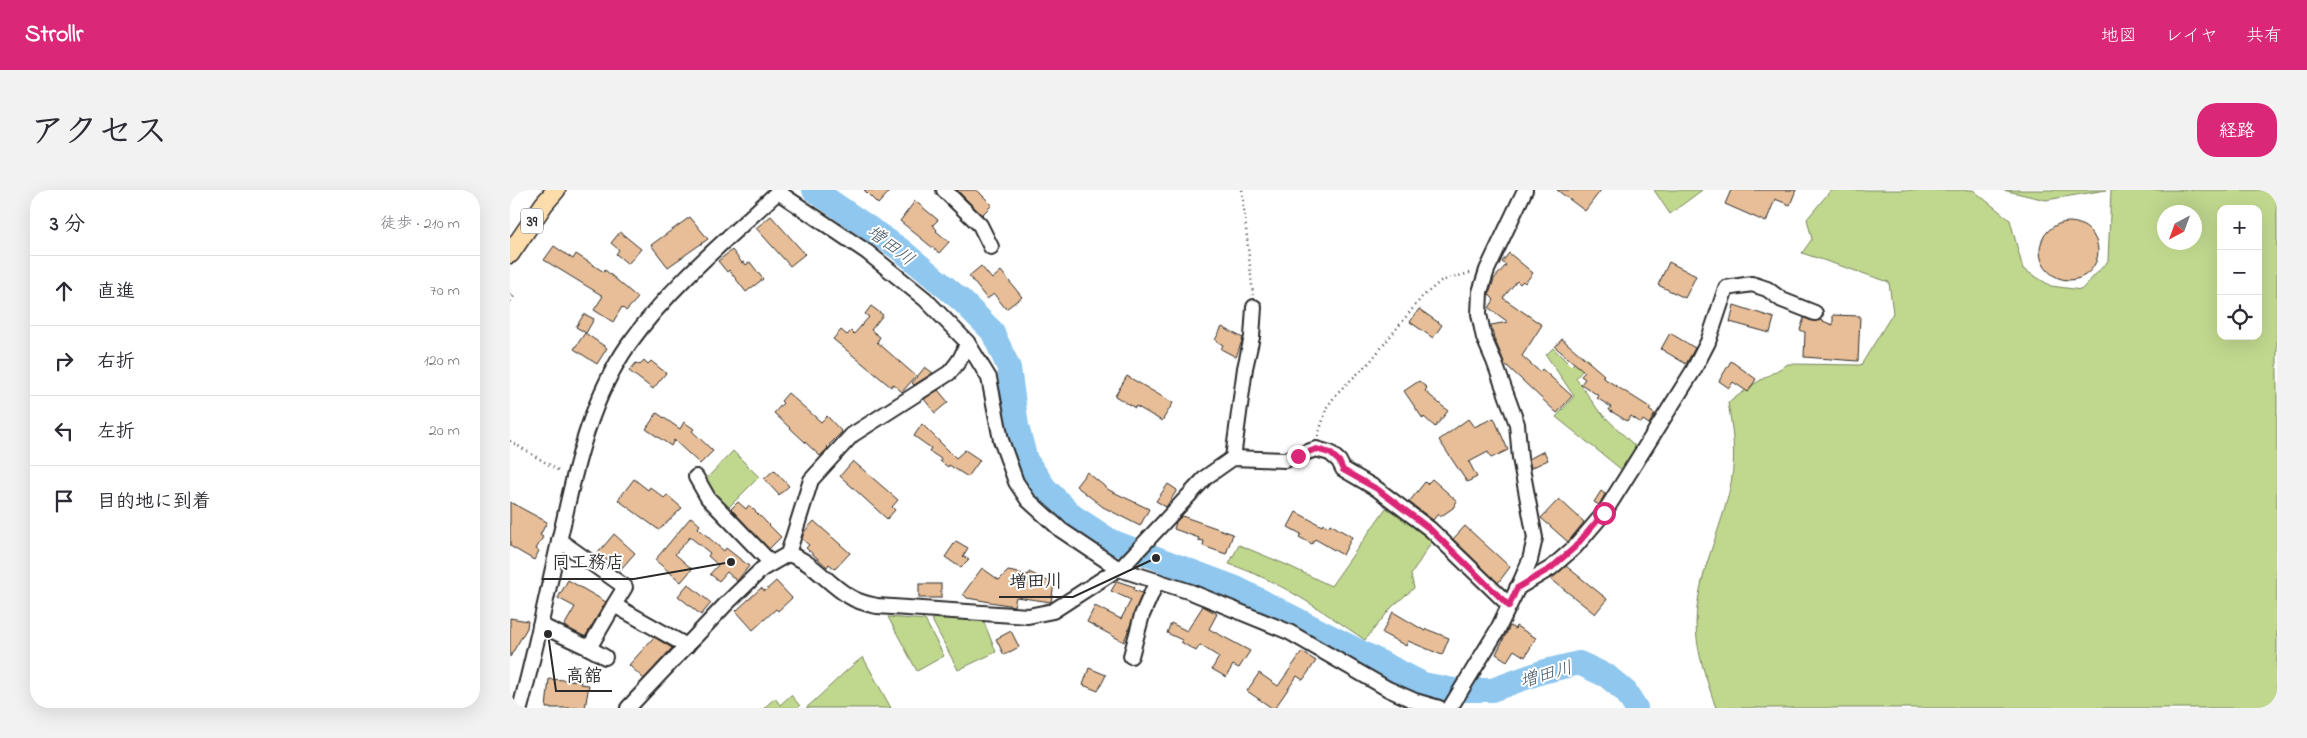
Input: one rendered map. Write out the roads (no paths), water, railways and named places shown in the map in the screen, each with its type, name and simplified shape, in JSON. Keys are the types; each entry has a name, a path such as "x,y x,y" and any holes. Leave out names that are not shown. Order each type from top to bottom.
{"main road":[{"name":"39","path":"510,254 544,204 556,190"}],"street":[{"path":"944,190 980,225 991,247"},
{"path":"1452,706 1473,673 1509,606 1530,560 1535,538 1520,458 1517,424 1484,338 1479,314 1480,292 1487,270 1524,190"},
{"path":"520,708 574,479 598,402 615,366 629,344 675,288 779,191 867,252 925,300 967,342 989,378 1001,440 1008,464 1022,492 1051,521 1121,567 1241,611 1289,632 1388,689 1415,701 1439,708"},
{"path":"1517,588 1557,563 1574,548 1604,513 1693,371 1708,342 1726,288 1752,284 1767,289 1782,300 1815,313"},
{"path":"1234,458 1244,368 1252,337 1254,307"},
{"path":"628,708 725,605 762,569 788,554 811,480 852,435 949,372 959,362 967,342"},
{"path":"788,554 806,561 847,595 862,603 877,606 1028,616 1053,611 1121,567 1206,477 1234,458 1285,460 1316,449 1330,453 1339,461 1343,470 1377,489 1430,529 1509,606"},
{"path":"696,477 708,498 771,563"},
{"path":"559,540 625,587 589,648"},
{"path":"1131,656 1142,615 1157,581"},
{"path":"614,605 686,646"},
{"path":"540,625 589,648 605,658"}],"waterway":[{"name":"増田川","path":"814,190 901,250 961,300 992,331 1009,368 1017,426 1026,460 1045,488 1073,516 1111,541 1236,588 1423,684 1454,690 1492,690 1542,672 1579,663 1607,676 1626,692 1636,708"}],"place":[{"name":"増田川","path":"1156,558"},
{"name":"同工務店","path":"731,562"},
{"name":"高舘","path":"548,634"}]}
